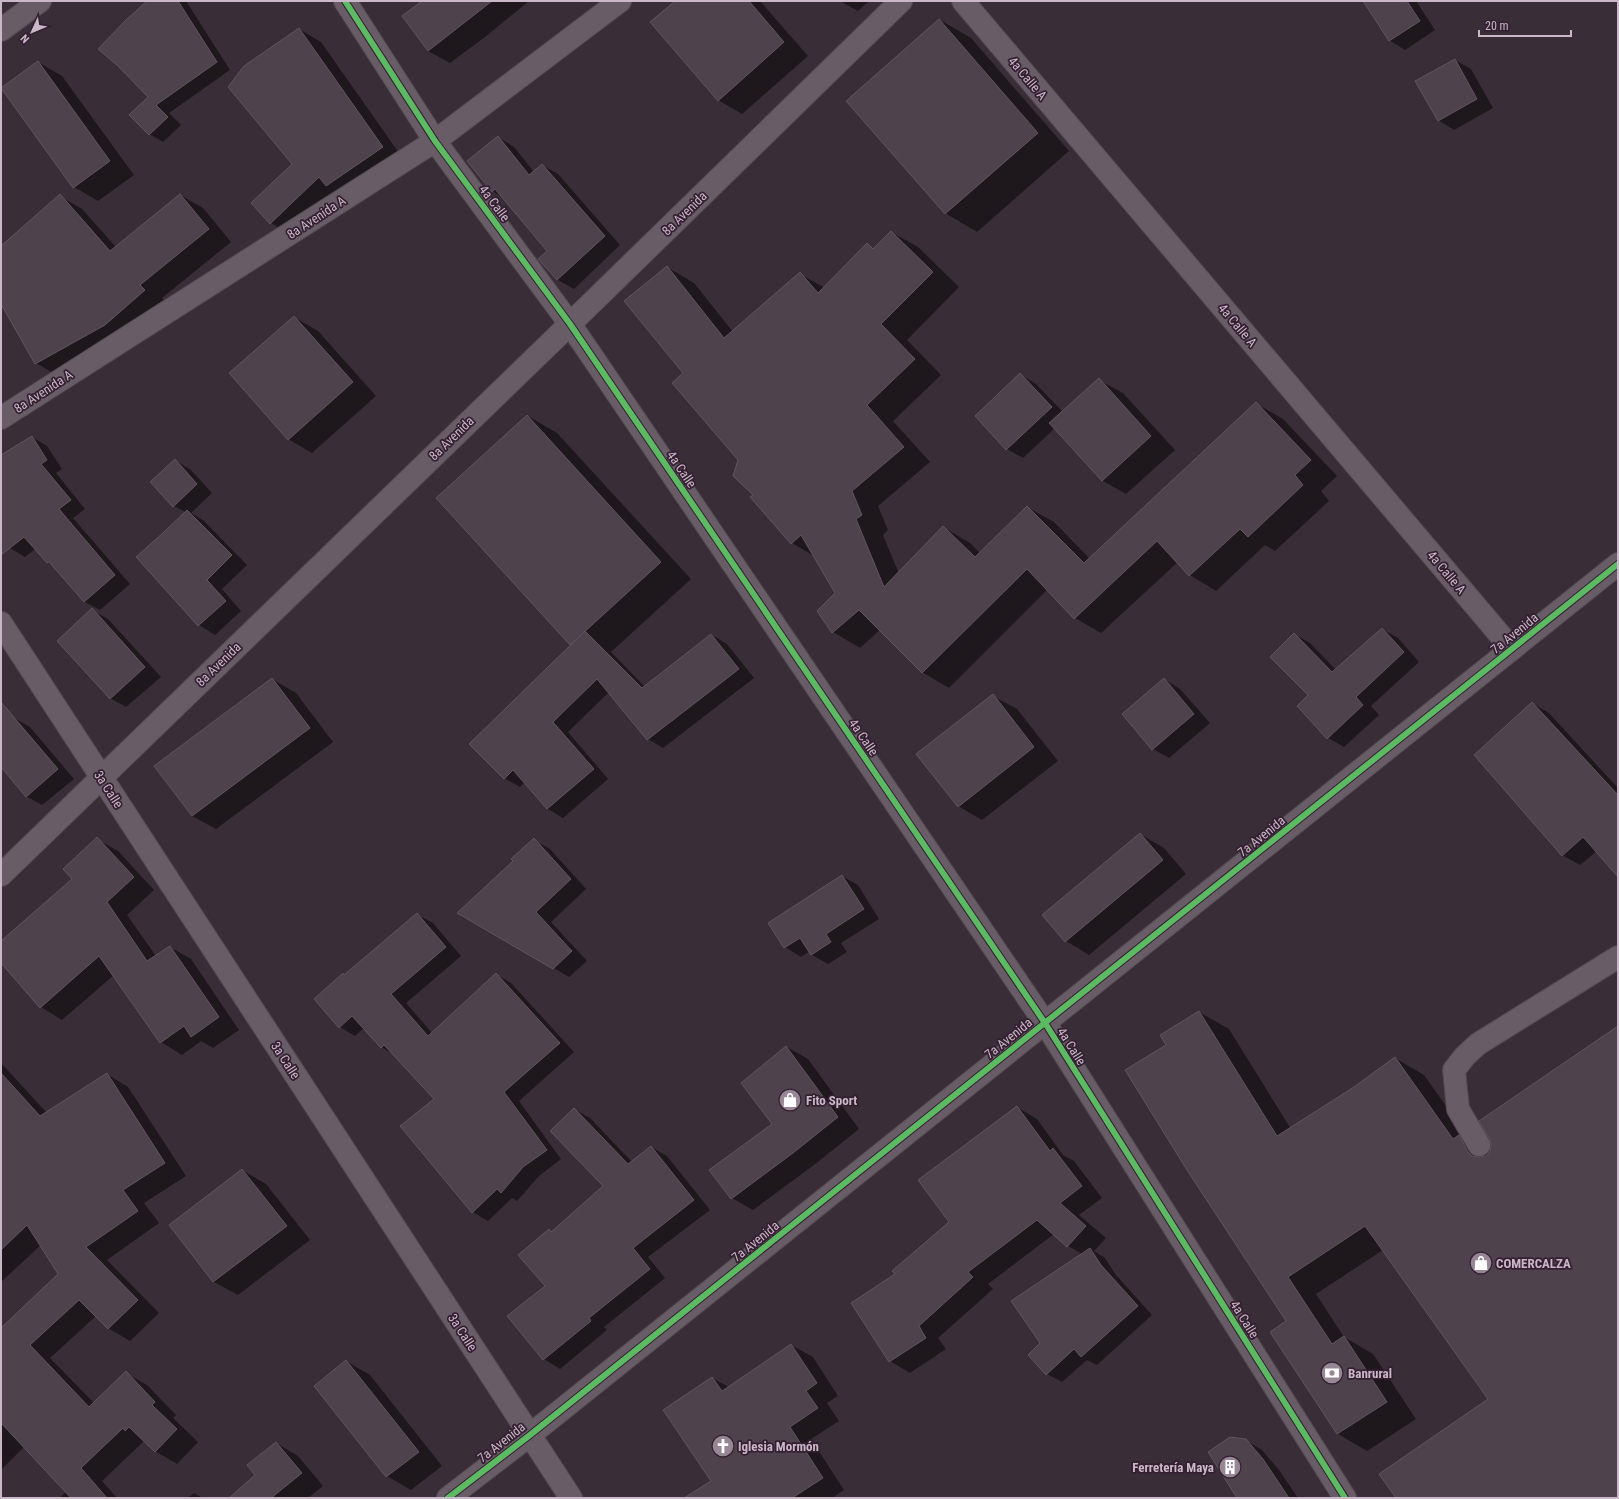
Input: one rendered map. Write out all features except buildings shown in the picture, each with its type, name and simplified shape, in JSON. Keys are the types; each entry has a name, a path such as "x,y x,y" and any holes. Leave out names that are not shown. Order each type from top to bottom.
{"street":[{"path":"1,30 40,1"},
{"name":"4a Calle","path":"345,1 435,141 570,324 1045,1023 1345,1498"},
{"name":"8a Avenida A","path":"1,418 435,141 620,1"},
{"name":"8a Avenida","path":"1,875 101,776 570,324 901,1"},
{"name":"4a Calle A","path":"964,1 1512,649"},
{"name":"7a Avenida","path":"448,1498 1045,1023 1618,564"},
{"name":"3a Calle","path":"1,622 571,1498"},
{"path":"1479,1145 1458,1109 1454,1070 1465,1056 1478,1044 1618,957"}],"cycle path":[{"path":"345,1 435,141 570,324 1045,1023 1345,1498"},
{"path":"448,1498 530,1435 1618,564"}],"place":[{"name":"Fito Sport","path":"790,1100"},
{"name":"COMERCALZA","path":"1481,1263"},
{"name":"Banrural","path":"1332,1373"},
{"name":"Iglesia Mormón","path":"723,1446"},
{"name":"Ferretería Maya","path":"1230,1467"}]}
